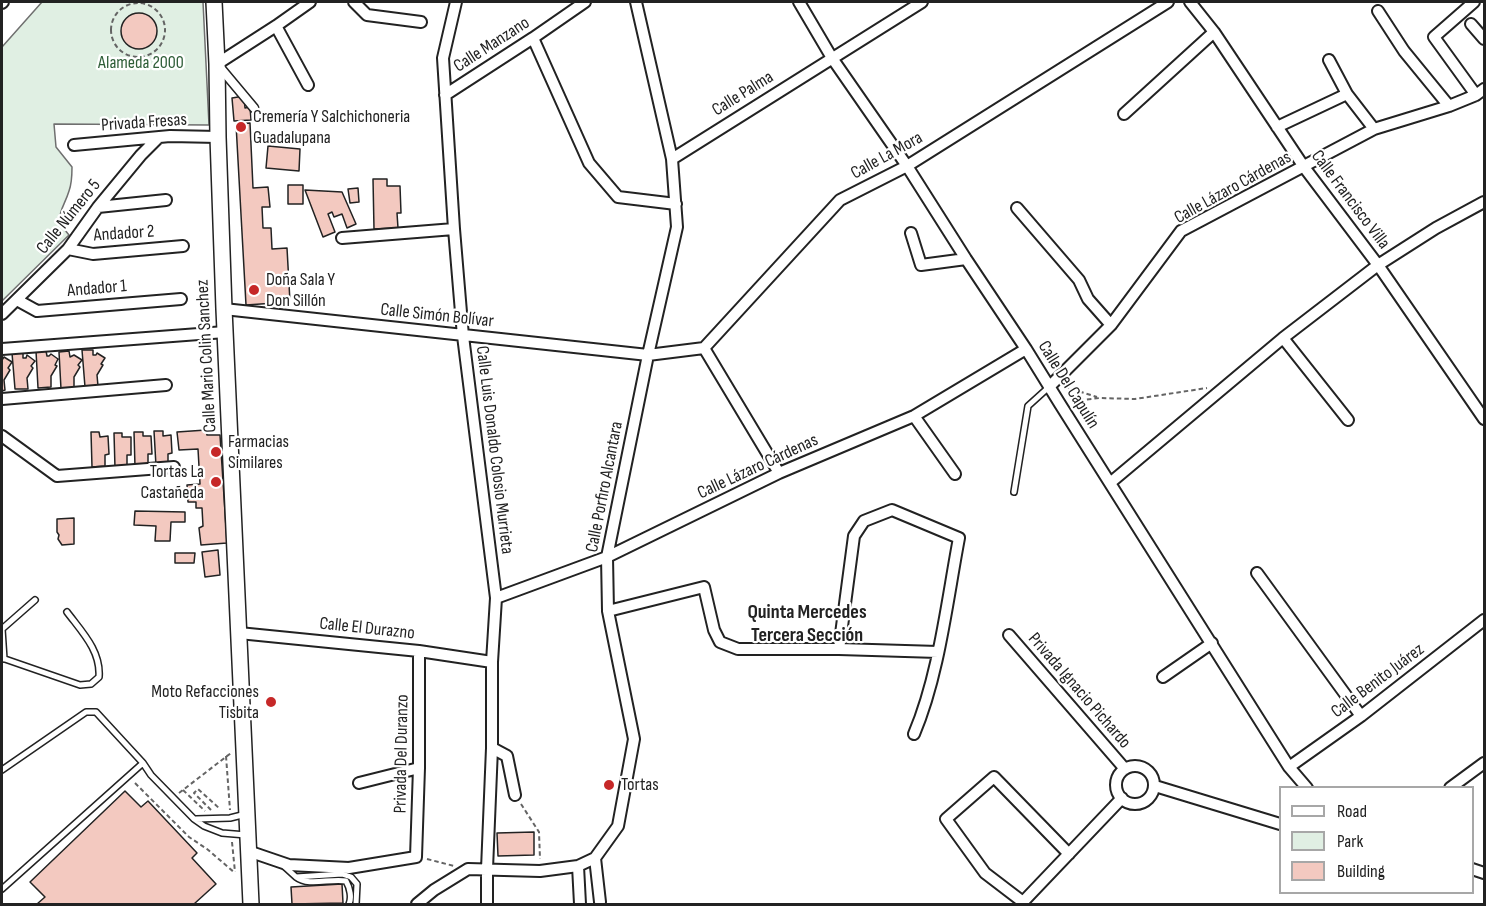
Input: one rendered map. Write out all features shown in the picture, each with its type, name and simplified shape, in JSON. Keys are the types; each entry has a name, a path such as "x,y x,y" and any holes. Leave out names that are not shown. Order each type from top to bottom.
{"main road":[{"name":"Calle Mario Colin Sanchez","path":"214,2 218,64 224,309 251,904"}],"street":[{"path":"254,108 218,64 310,2"},
{"path":"354,2 367,15 421,22"},
{"name":"Calle Luis Donaldo Colosio Murrieta","path":"456,2 443,58 445,95 463,336 496,598 492,662 488,904"},
{"name":"Calle Manzano","path":"445,95 585,2"},
{"name":"Calle Porfiro Alcantara","path":"468,869 540,871 578,866 595,858 618,826 634,739 608,611 607,557 648,355 677,227 672,159 636,2"},
{"name":"Calle Del Capulín","path":"799,2 832,58 907,166 966,259 1051,384 1060,404 1289,767 1305,786"},
{"name":"Calle Palma","path":"672,159 922,2"},
{"name":"Calle La Mora","path":"705,348 840,200 907,166 1168,2"},
{"name":"Calle Francisco Villa","path":"1190,2 1214,32 1304,167 1378,265 1485,419"},
{"path":"1474,2 1434,37 1480,92"},
{"path":"1378,11 1404,51 1449,106"},
{"path":"1471,24 1485,39"},
{"path":"276,26 308,85"},
{"path":"1124,114 1214,32"},
{"path":"533,38 589,163 618,197 676,204"},
{"path":"1329,60 1347,94 1374,129"},
{"name":"Calle Lázaro Cárdenas","path":"1051,384 1112,324 1182,231 1374,129 1449,106 1480,92"},
{"path":"1277,127 1347,94"},
{"name":"Privada Fresas","path":"74,146 170,136 218,137"},
{"name":"Calle Número 5","path":"2,314 68,249 98,207 159,137"},
{"path":"98,207 166,200"},
{"path":"1110,483 1283,338 1378,265 1436,228 1485,202"},
{"path":"1017,208 1079,280 1088,299 1112,324"},
{"path":"342,238 454,228"},
{"path":"911,233 921,264 966,259"},
{"name":"Andador 2","path":"68,249 93,254 183,246"},
{"name":"Andador 1","path":"17,300 37,311 181,299"},
{"name":"Calle Simón Bolívar","path":"224,309 648,355"},
{"path":"2,349 225,332"},
{"path":"1283,338 1348,420"},
{"path":"648,355 705,348 779,473"},
{"name":"Calle Lázaro Cárdenas","path":"496,598 607,557 779,473 914,416 1026,349"},
{"path":"2,399 166,385"},
{"path":"914,416 955,474"},
{"path":"2,436 57,476 174,467"},
{"path":"839,649 854,536 864,521 892,510 959,538 938,652 924,710 914,734"},
{"path":"1257,573 1361,716"},
{"path":"608,611 704,587 714,630 720,642 738,649 938,652"},
{"name":"Calle Benito Juárez","path":"1289,767 1361,716 1485,620"},
{"name":"Calle El Durazno","path":"238,633 419,651 492,662"},
{"name":"Privada Ignacio Pichardo","path":"1009,635 1125,769"},
{"path":"1162,677 1212,643"},
{"name":"Privada Del Duranzo","path":"416,857 419,651"},
{"path":"492,748 507,756 515,795"},
{"path":"1453,786 1485,763"},
{"path":"1137,765 1152,774 1155,786 1145,802 1133,804 1122,798 1116,789 1116,783 1120,772 1137,765"},
{"path":"359,783 419,768"},
{"path":"1069,854 994,777 946,819 985,873 1022,903 1069,854 1122,798"},
{"path":"1155,786 1279,823"},
{"path":"248,851 289,865 350,868 416,857"},
{"path":"578,866 580,904 589,900 602,903 595,858"},
{"path":"417,904 434,890 468,869"}],"lane":[{"path":"1014,492 1028,406 1051,384"},
{"path":"35,600 2,629 3,659 80,685 91,684 99,677 100,666 94,650 67,612"},
{"path":"2,770 87,712 96,712 151,775 194,819 222,833 248,836"},
{"path":"2,887 142,763"},
{"path":"194,819 230,818 247,813"},
{"path":"278,861 303,882 346,881 349,887 349,904"},
{"path":"296,877 342,874 351,877 357,885 356,904"}],"path":[{"path":"135,2 146,3 155,8 162,17 166,30 164,41 157,50 145,57 133,58 122,53 115,46 111,35 111,24 117,12 124,6 135,2"},
{"path":"1051,384 1100,398"},
{"path":"1060,404 1074,400 1100,398 1136,399 1206,388 1218,393"},
{"path":"187,787 217,763"},
{"path":"127,775 189,837 250,883"},
{"path":"183,790 208,813 212,810 194,792 198,789 223,812 230,812"},
{"path":"515,795 539,832 540,871"},
{"path":"416,857 468,869"}],"green space":[{"name":"Alameda 2000","path":"42,2 203,2 209,125 54,124 56,147 72,167 71,185 60,213 61,223 69,235 2,301 2,47"}],"building":[{"path":"139,13 152,18 157,31 152,44 139,49 126,44 121,31 126,18"},
{"path":"244,96 245,108 250,107 251,120 234,121 232,98"},
{"path":"250,123 253,188 268,187 270,207 262,207 263,228 271,228 272,249 287,248 290,302 246,305 236,124"},
{"path":"268,146 300,149 299,171 266,168"},
{"path":"373,179 387,179 387,186 400,186 401,213 397,213 398,228 374,229"},
{"path":"288,185 303,185 303,204 288,204"},
{"path":"358,188 359,202 350,203 348,189"},
{"path":"305,190 342,192 356,224 347,228 342,214 334,217 332,212 328,214 335,232 323,237"},
{"path":"82,350 93,350 93,355 97,353 105,358 97,375 98,386 85,387"},
{"path":"36,351 46,351 47,356 51,354 58,359 51,376 51,387 38,388"},
{"path":"69,351 70,357 74,355 82,360 74,377 74,388 61,389 59,352"},
{"path":"23,352 23,358 27,355 35,361 27,378 28,389 15,389 12,353"},
{"path":"4,357 12,362 4,380 5,390 2,391 2,360"},
{"path":"206,430 207,435 220,435 227,543 201,545 199,528 203,526 202,508 196,508 196,502 188,502 187,485 200,484 198,449 179,450 177,432"},
{"path":"154,431 163,431 163,436 171,435 172,453 168,454 168,466 156,466"},
{"path":"91,432 99,432 100,437 108,436 109,454 105,455 105,466 92,467"},
{"path":"134,432 143,432 143,436 151,436 152,454 148,454 148,466 135,467"},
{"path":"114,433 122,433 122,437 131,437 131,455 127,455 127,467 115,468"},
{"path":"135,511 185,512 185,522 171,522 170,541 155,541 156,526 134,525"},
{"path":"74,518 74,544 62,545 58,539 57,519"},
{"path":"218,550 220,575 205,577 202,552"},
{"path":"175,553 195,553 194,563 175,563"},
{"path":"125,791 141,807 148,801 197,853 192,858 216,884 194,904 37,904 45,897 30,882"},
{"path":"534,832 534,855 498,856 497,833"},
{"path":"342,884 343,903 292,904 291,887"}],"place":[{"name":"Cremería Y Salchichoneria Guadalupana","path":"241,127"},
{"name":"Doña Sala Y Don Sillón","path":"254,290"},
{"name":"Farmacias Similares","path":"216,452"},
{"name":"Tortas La Castañeda","path":"216,482"},
{"name":"Moto Refacciones Tisbita","path":"271,702"},
{"name":"Tortas","path":"609,785"}],"district":[{"name":"Quinta Mercedes Tercera Sección","path":"807,624"}]}
